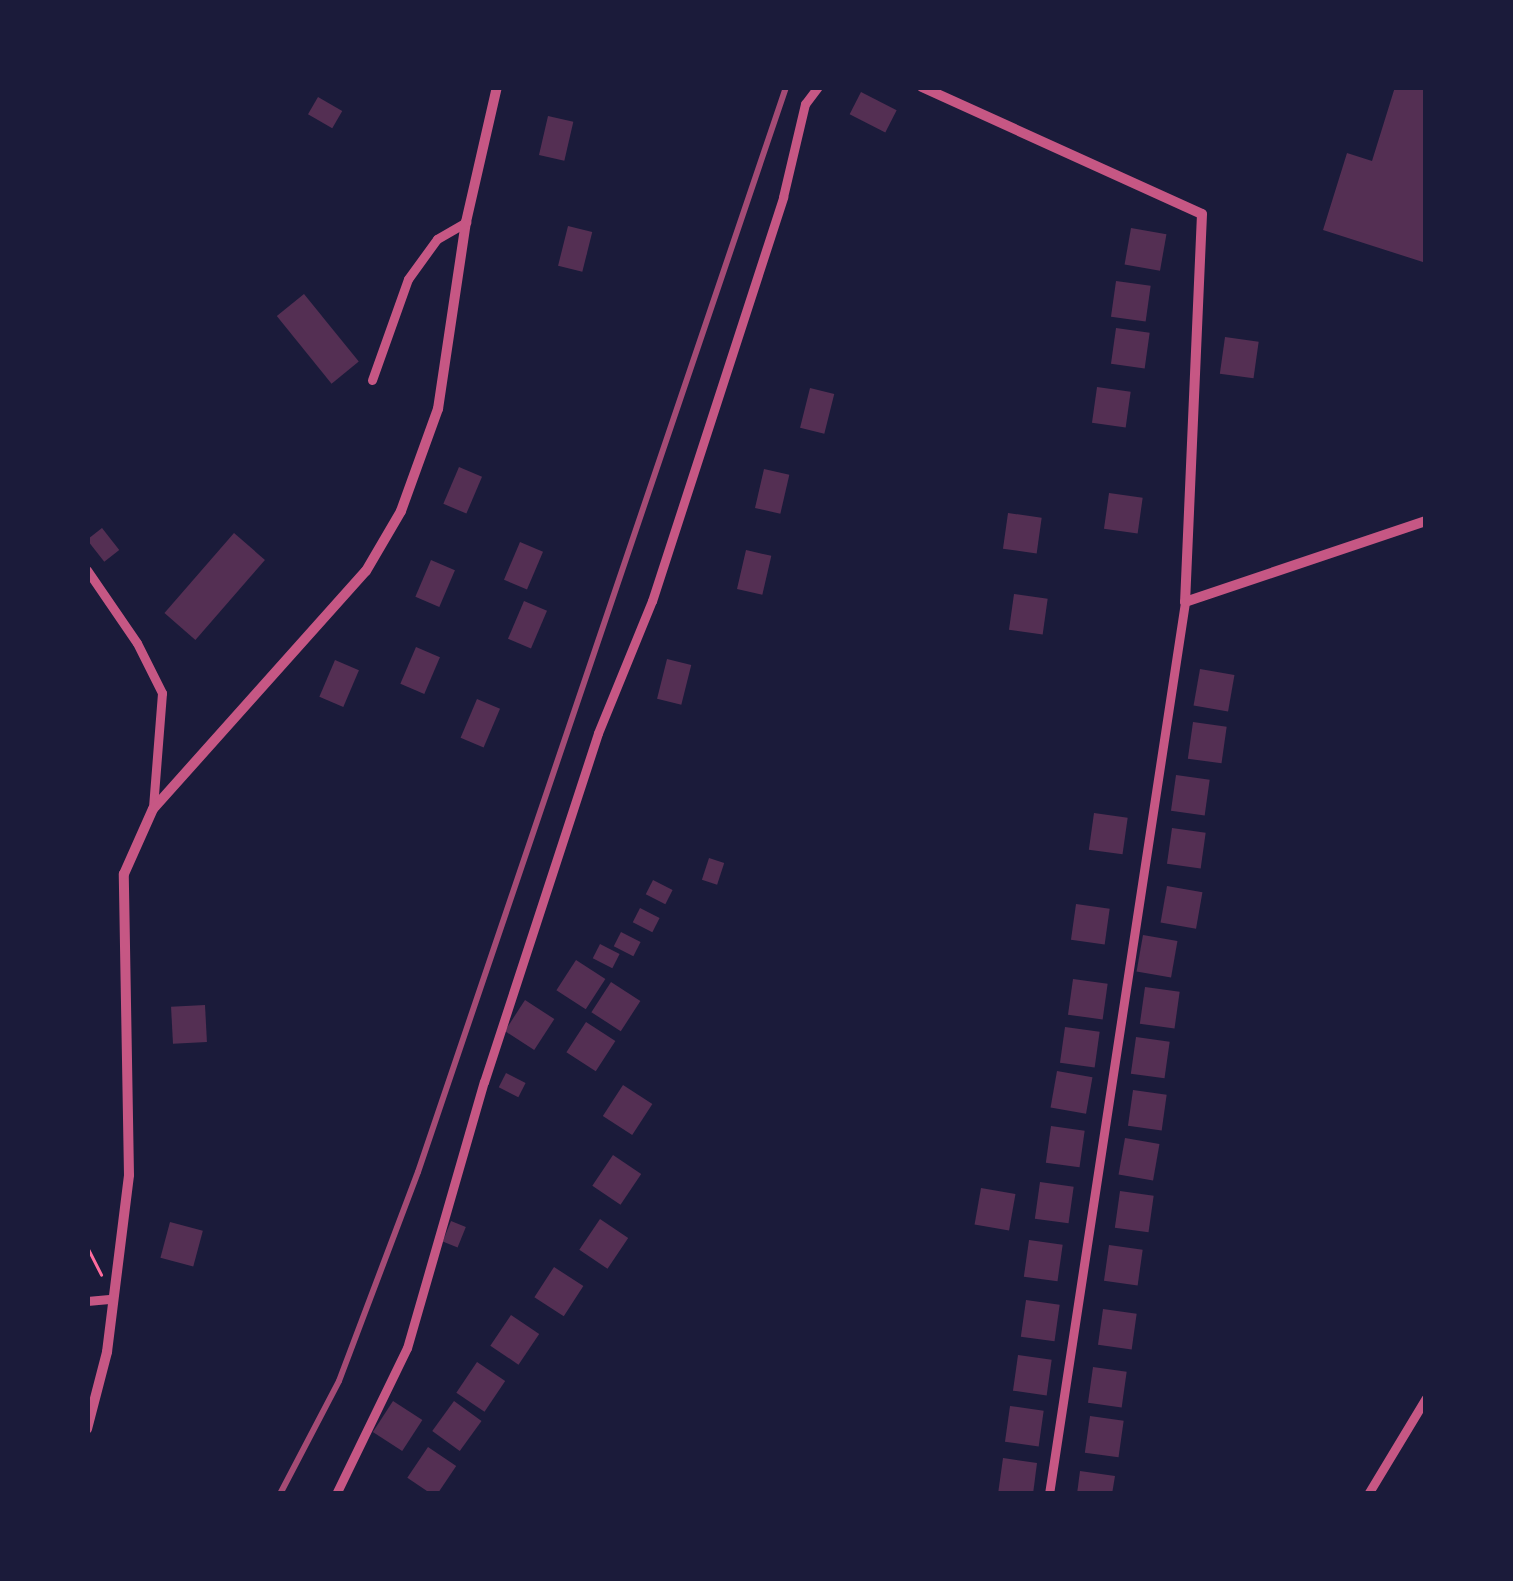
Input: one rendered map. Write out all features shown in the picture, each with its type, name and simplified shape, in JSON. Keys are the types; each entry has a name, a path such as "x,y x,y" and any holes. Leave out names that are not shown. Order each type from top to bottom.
{"street":[{"path":"87,1429 106,1352 129,1175 124,874 153,809 366,571 401,511 438,409 466,222 497,87"},
{"path":"336,1494 407,1348 484,1082 550,894 598,733 660,579 783,197 805,104 818,87"},
{"path":"922,87 1202,214 1185,602 1049,1494"},
{"path":"372,380 408,279 437,239 466,222"},
{"path":"1185,602 1426,521"},
{"path":"87,571 137,643 162,693 153,809"},
{"path":"87,1301 112,1299"},
{"path":"1368,1494 1426,1398"}],"path":[{"path":"87,1246 112,1299"}],"building":[{"path":"1395,87 1426,87 1426,263 1323,230 1347,153 1372,161"},
{"path":"861,92 897,110 885,132 850,114"},
{"path":"318,97 342,111 332,128 308,114"},
{"path":"548,116 573,122 564,161 539,155"},
{"path":"568,226 592,232 582,272 558,266"},
{"path":"1131,228 1166,234 1160,271 1125,264"},
{"path":"1116,281 1151,286 1146,322 1111,317"},
{"path":"304,294 359,362 332,384 277,316"},
{"path":"1116,328 1150,333 1145,368 1111,364"},
{"path":"1225,337 1259,342 1254,378 1220,374"},
{"path":"1097,387 1131,392 1126,427 1092,423"},
{"path":"810,388 834,394 824,434 800,428"},
{"path":"459,467 482,477 466,514 443,504"},
{"path":"764,469 789,475 780,514 755,508"},
{"path":"1109,493 1143,498 1138,533 1104,529"},
{"path":"1008,513 1042,518 1037,553 1003,549"},
{"path":"102,528 119,550 104,562 87,540"},
{"path":"234,533 265,560 195,640 164,613"},
{"path":"520,542 543,552 527,590 504,580"},
{"path":"746,550 771,556 762,595 737,589"},
{"path":"431,560 455,570 439,607 415,597"},
{"path":"1014,594 1048,599 1043,634 1009,630"},
{"path":"524,601 547,611 531,649 508,639"},
{"path":"416,647 440,657 424,694 400,684"},
{"path":"667,659 691,665 681,705 657,699"},
{"path":"335,660 359,670 343,707 319,697"},
{"path":"1200,669 1234,675 1228,712 1194,705"},
{"path":"477,699 500,709 484,747 461,738"},
{"path":"1193,722 1227,727 1222,763 1188,759"},
{"path":"1176,775 1210,780 1205,815 1171,811"},
{"path":"1094,813 1128,818 1123,854 1089,850"},
{"path":"1172,828 1206,833 1201,868 1167,864"},
{"path":"709,858 724,863 717,885 702,880"},
{"path":"653,880 673,890 665,904 646,894"},
{"path":"1167,886 1202,892 1196,929 1161,922"},
{"path":"1076,904 1110,909 1105,944 1071,940"},
{"path":"640,908 660,918 652,932 633,922"},
{"path":"621,932 641,942 633,956 614,946"},
{"path":"1143,935 1177,941 1171,978 1137,971"},
{"path":"600,944 620,954 612,968 593,958"},
{"path":"576,960 605,979 586,1009 556,990"},
{"path":"1073,979 1108,984 1103,1020 1068,1015"},
{"path":"611,982 640,1001 621,1031 591,1012"},
{"path":"1145,987 1180,992 1175,1029 1140,1024"},
{"path":"525,1000 554,1019 534,1050 505,1031"},
{"path":"205,1005 207,1042 173,1044 171,1007"},
{"path":"586,1022 615,1041 596,1071 566,1052"},
{"path":"1065,1027 1100,1032 1095,1068 1060,1063"},
{"path":"1136,1037 1170,1042 1165,1078 1131,1074"},
{"path":"1057,1071 1092,1077 1086,1114 1051,1107"},
{"path":"506,1073 526,1083 518,1097 499,1087"},
{"path":"623,1085 652,1104 632,1135 603,1116"},
{"path":"1133,1090 1167,1095 1162,1130 1128,1126"},
{"path":"1051,1126 1085,1131 1080,1167 1046,1163"},
{"path":"1125,1138 1159,1144 1153,1181 1119,1174"},
{"path":"613,1155 641,1174 620,1205 592,1186"},
{"path":"1040,1182 1074,1187 1069,1223 1035,1219"},
{"path":"981,1188 1015,1194 1009,1231 975,1224"},
{"path":"1120,1191 1154,1196 1149,1232 1115,1228"},
{"path":"600,1219 628,1238 607,1269 579,1250"},
{"path":"451,1221 466,1227 458,1247 443,1241"},
{"path":"170,1222 203,1231 193,1267 160,1258"},
{"path":"1029,1240 1063,1245 1058,1281 1024,1277"},
{"path":"1109,1245 1143,1250 1138,1285 1104,1281"},
{"path":"554,1267 583,1286 564,1316 534,1297"},
{"path":"1026,1300 1060,1305 1055,1341 1021,1337"},
{"path":"1103,1309 1137,1314 1132,1349 1098,1345"},
{"path":"511,1315 539,1334 518,1365 490,1346"},
{"path":"1018,1355 1052,1360 1047,1395 1013,1391"},
{"path":"477,1362 505,1381 484,1412 456,1393"},
{"path":"1093,1367 1127,1372 1122,1407 1088,1403"},
{"path":"393,1401 422,1420 402,1451 373,1432"},
{"path":"454,1401 482,1421 460,1451 432,1431"},
{"path":"1010,1406 1044,1411 1039,1446 1005,1442"},
{"path":"1090,1416 1124,1421 1119,1457 1085,1453"},
{"path":"428,1447 456,1466 437,1494 407,1478"},
{"path":"1003,1458 1037,1463 1033,1494 998,1494"},
{"path":"1080,1471 1115,1476 1112,1494 1077,1494"}],"railway":[{"path":"280,1494 339,1381 418,1172 786,87"}]}
